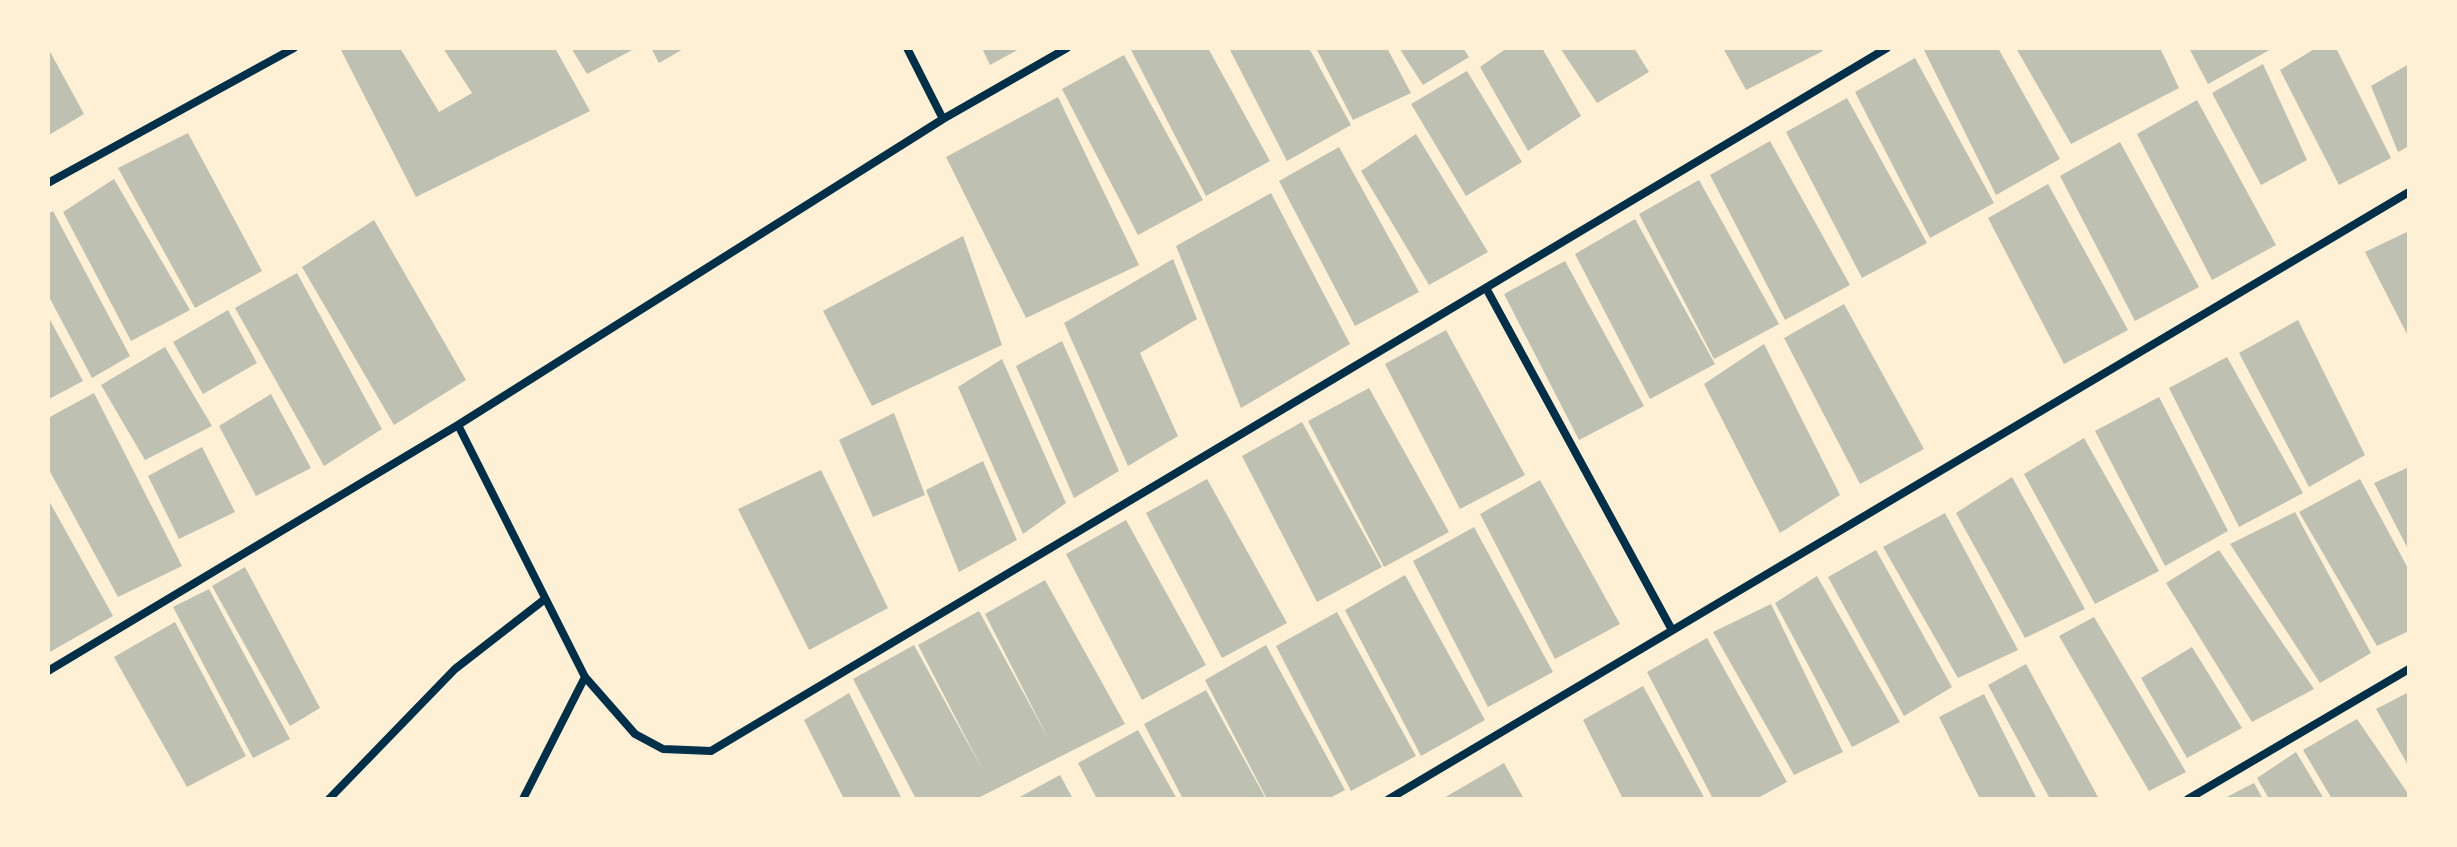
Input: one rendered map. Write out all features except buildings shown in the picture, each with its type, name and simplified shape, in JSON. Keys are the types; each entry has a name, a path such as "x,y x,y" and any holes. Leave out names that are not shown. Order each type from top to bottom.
{"street":[{"path":"48,183 294,48"},
{"path":"907,48 943,119"},
{"path":"48,671 458,425 943,119 1067,48"},
{"path":"458,425 585,677 635,734 663,749 711,751 1887,48"},
{"path":"1389,799 2409,192"},
{"path":"1486,288 1672,630"},
{"path":"329,799 381,741 455,669 545,599"},
{"path":"2188,799 2409,669"},
{"path":"523,799 585,677"}]}
